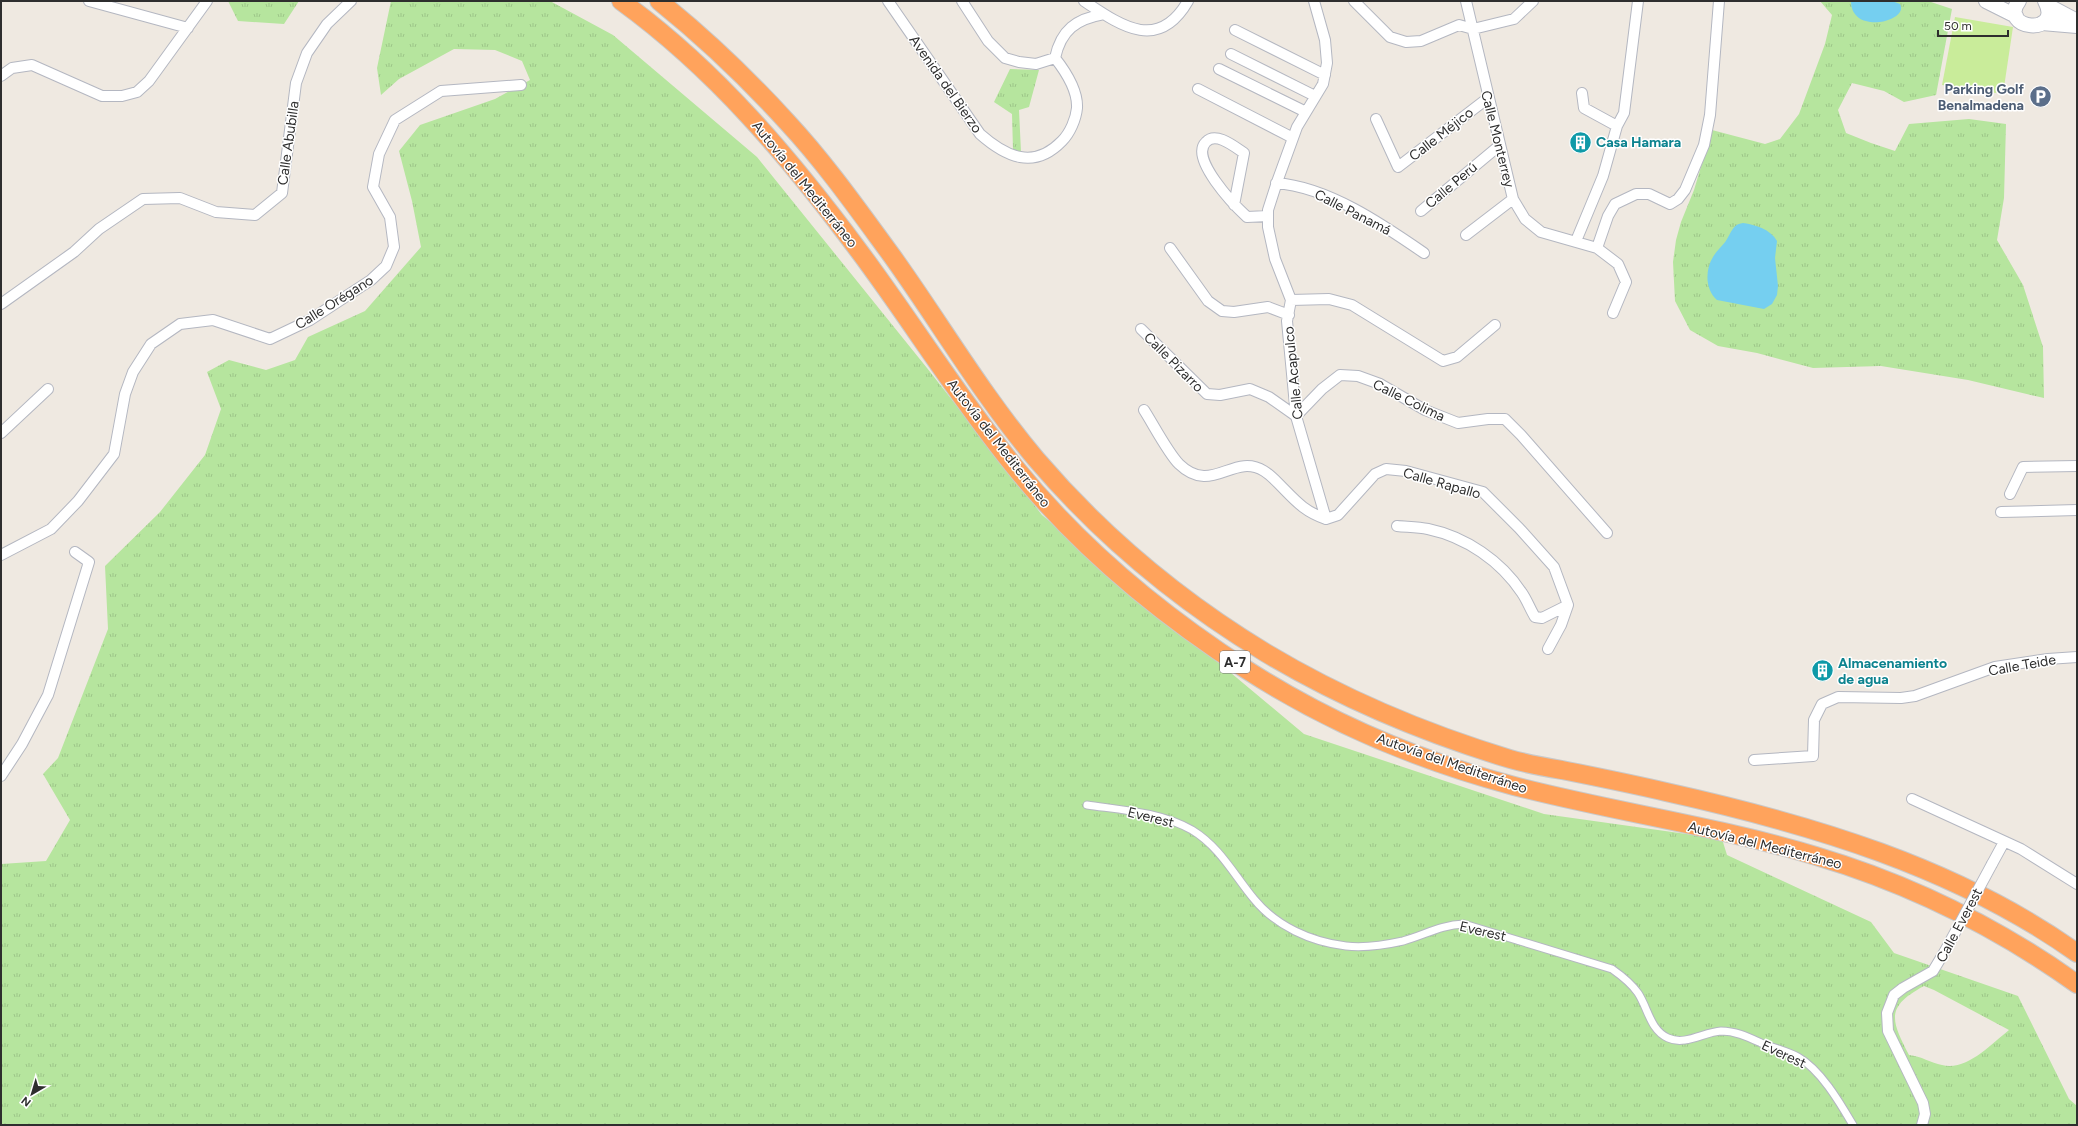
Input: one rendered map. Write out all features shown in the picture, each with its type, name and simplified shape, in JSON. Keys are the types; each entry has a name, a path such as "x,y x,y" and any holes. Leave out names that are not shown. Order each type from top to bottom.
{"highway":[{"name":"Autovía del Mediterráneo","path":"621,1 648,21 690,57 729,95 772,141 861,254 974,415 1016,469 1059,518 1098,556 1152,603 1202,640 1296,701 1388,744 1511,785 1745,837 1814,855 1859,870 1930,898 1987,926 2042,959 2077,984"},
{"name":"Autovía del Mediterráneo","path":"659,1 738,71 790,125 832,175 894,259 970,373 1038,461 1094,521 1153,574 1218,621 1263,651 1306,676 1354,701 1412,726 1514,760 1664,791 1790,822 1847,840 1950,881 1997,904 2077,953"},
{"path":"666,1 689,26"}],"main road":[{"path":"1986,1 2016,16"},
{"path":"2019,1 2015,10 2016,16 2019,21 2028,27 2042,23 2077,26"},
{"path":"2042,23 2047,15 2046,3"},
{"path":"2046,3 2077,21"}],"street":[{"path":"89,1 188,28"},
{"path":"1,76 12,68 32,64 102,96 122,96 137,92 149,81 207,1"},
{"name":"Calle Abubilla","path":"1,304 74,252 99,229 143,199 180,198 216,212 255,215 282,193 291,135 296,83 311,47 327,24 351,1"},
{"name":"Avenida del Bierzo","path":"888,1 980,134 995,147 1012,154 1029,158 1043,156 1055,148 1065,137 1073,123 1077,107 1073,89 1068,74 1056,58"},
{"path":"962,1 988,41 1005,58 1019,62 1036,64 1056,58 1062,37 1069,30 1089,17 1104,14"},
{"path":"1084,1 1123,25 1137,30 1165,26 1182,10 1188,1"},
{"name":"Calle Acapulco","path":"1314,1 1325,40 1327,63 1325,75 1323,84 1306,112 1293,138 1276,184 1268,216 1268,227 1275,259 1291,300 1287,321 1296,416 1326,519"},
{"path":"1354,1 1390,37 1406,42 1420,41 1459,25 1472,29 1514,19 1533,1"},
{"name":"Calle Monterrey","path":"1466,1 1513,199 1525,219 1541,232 1597,248 1618,264 1626,282 1614,313"},
{"path":"1576,241 1603,176 1617,126 1624,113 1638,1"},
{"path":"1597,248 1608,216 1615,204 1636,194 1650,194 1670,204 1678,199 1685,190 1704,145 1710,115 1719,1"},
{"path":"1235,30 1325,75"},
{"path":"1231,54 1315,96"},
{"path":"1219,70 1306,112"},
{"name":"Calle Orégano","path":"1,555 51,528 78,501 114,454 125,394 133,372 151,344 180,324 213,320 270,339 310,320 371,280 386,266 394,246 390,217 373,187 379,154 395,120 441,91 521,85"},
{"path":"1198,89 1293,138"},
{"path":"1582,93 1584,108 1617,126"},
{"name":"Calle Méjico","path":"1376,119 1398,167 1488,98"},
{"path":"1234,205 1244,153 1223,140 1214,138 1208,140 1202,146 1201,153 1210,173 1234,205 1247,217 1268,216"},
{"name":"Calle Perú","path":"1421,210 1500,145"},
{"name":"Calle Panamá","path":"1276,184 1295,185 1319,193 1387,228 1424,253"},
{"path":"1466,235 1513,199"},
{"path":"1170,248 1208,301 1222,311 1234,312 1268,307 1289,315"},
{"path":"1291,300 1329,299 1352,305 1443,361 1457,357 1495,325"},
{"name":"Calle Pizarro","path":"1141,329 1207,394 1220,395 1250,389 1269,397 1296,416"},
{"name":"Calle Colima","path":"1296,416 1322,389 1340,375 1358,376 1380,384 1425,410 1458,423 1488,419 1505,419 1522,434 1607,533"},
{"path":"1,433 48,389"},
{"path":"1144,410 1179,463 1192,474 1207,478 1240,466 1254,467 1265,471 1308,512 1326,519"},
{"path":"2010,494 2023,467 2077,466"},
{"name":"Calle Rapallo","path":"1326,519 1338,514 1375,474 1386,469 1406,471 1482,492 1519,528 1554,567 1568,605"},
{"path":"2001,512 2077,510"},
{"path":"1397,526 1428,529 1453,537 1480,550 1499,564 1523,594 1535,617 1542,618 1568,605"},
{"path":"1,776 22,744 48,695 89,562 75,552"},
{"path":"1548,649 1561,625 1568,605"},
{"name":"Calle Teide","path":"1754,760 1814,756 1814,720 1822,704 1838,697 1901,698 1915,696 1995,668 2048,659 2077,657"},
{"path":"1912,799 2021,850 2077,884"},
{"name":"Everest","path":"1086,804 1149,814 1172,820 1192,830 1206,840 1227,862 1254,899 1267,913 1301,934 1324,942 1347,946 1376,946 1404,941 1446,925 1464,924 1612,969 1628,980 1638,993 1654,1027 1668,1038 1685,1040 1719,1031 1734,1032 1798,1058 1811,1067 1827,1086 1853,1125"},
{"name":"Calle Everest","path":"1922,1125 1925,1114 1923,1103 1888,1031 1887,1013 1894,995 1908,984 1933,971 2004,842"}],"green space":[{"path":"228,1 299,1 284,24 238,21"},
{"path":"391,1 550,1 613,35 757,157 927,368 1042,515 1304,734 1544,814 1722,839 1727,855 1871,922 1894,953 2018,996 2069,1099 2077,1106 2077,1125 1,1125 1,864 46,861 70,820 43,774 58,758 108,629 105,566 160,512 205,455 221,409 207,372 229,360 266,370 295,360 308,337 365,311 421,247 412,201 399,151 420,125 495,99 530,80 522,61 495,50 454,49 399,79 381,95 377,68","holes":["1924,986 2009,1030 1978,1055 1969,1061 1960,1064 1951,1066 1942,1065 1909,1055 1898,1032 1895,1015 1897,1008 1911,994"]},
{"path":"1820,1 1928,1 1952,9 1936,95 1904,102 1884,91 1852,83 1838,110 1846,133 1895,151 1909,124 1969,119 2006,124 2004,198 1997,240 2023,285 2043,347 2044,398 1968,380 1881,366 1813,368 1757,353 1718,346 1690,330 1675,301 1673,262 1676,240 1681,222 1694,190 1712,130 1765,144 1780,139 1799,114 1825,44 1832,15"},
{"path":"1955,17 2013,27 2003,94 1942,85"},
{"path":"1010,69 1039,70 1029,107 1019,110 1021,152 1013,150 1012,114 994,102"}],"water":[{"path":"1851,1 1892,1 1900,4 1901,10 1897,16 1889,20 1869,22 1860,19 1854,12"},
{"path":"1743,223 1762,228 1771,233 1777,241 1775,258 1778,286 1777,295 1772,304 1764,309 1717,300 1713,296 1708,285 1710,262 1735,226"}],"place":[{"name":"Parking Golf Benalmadena","path":"2040,97"},
{"name":"Casa Hamara","path":"1581,142"},
{"name":"Almacenamiento de agua","path":"1822,671"}]}
